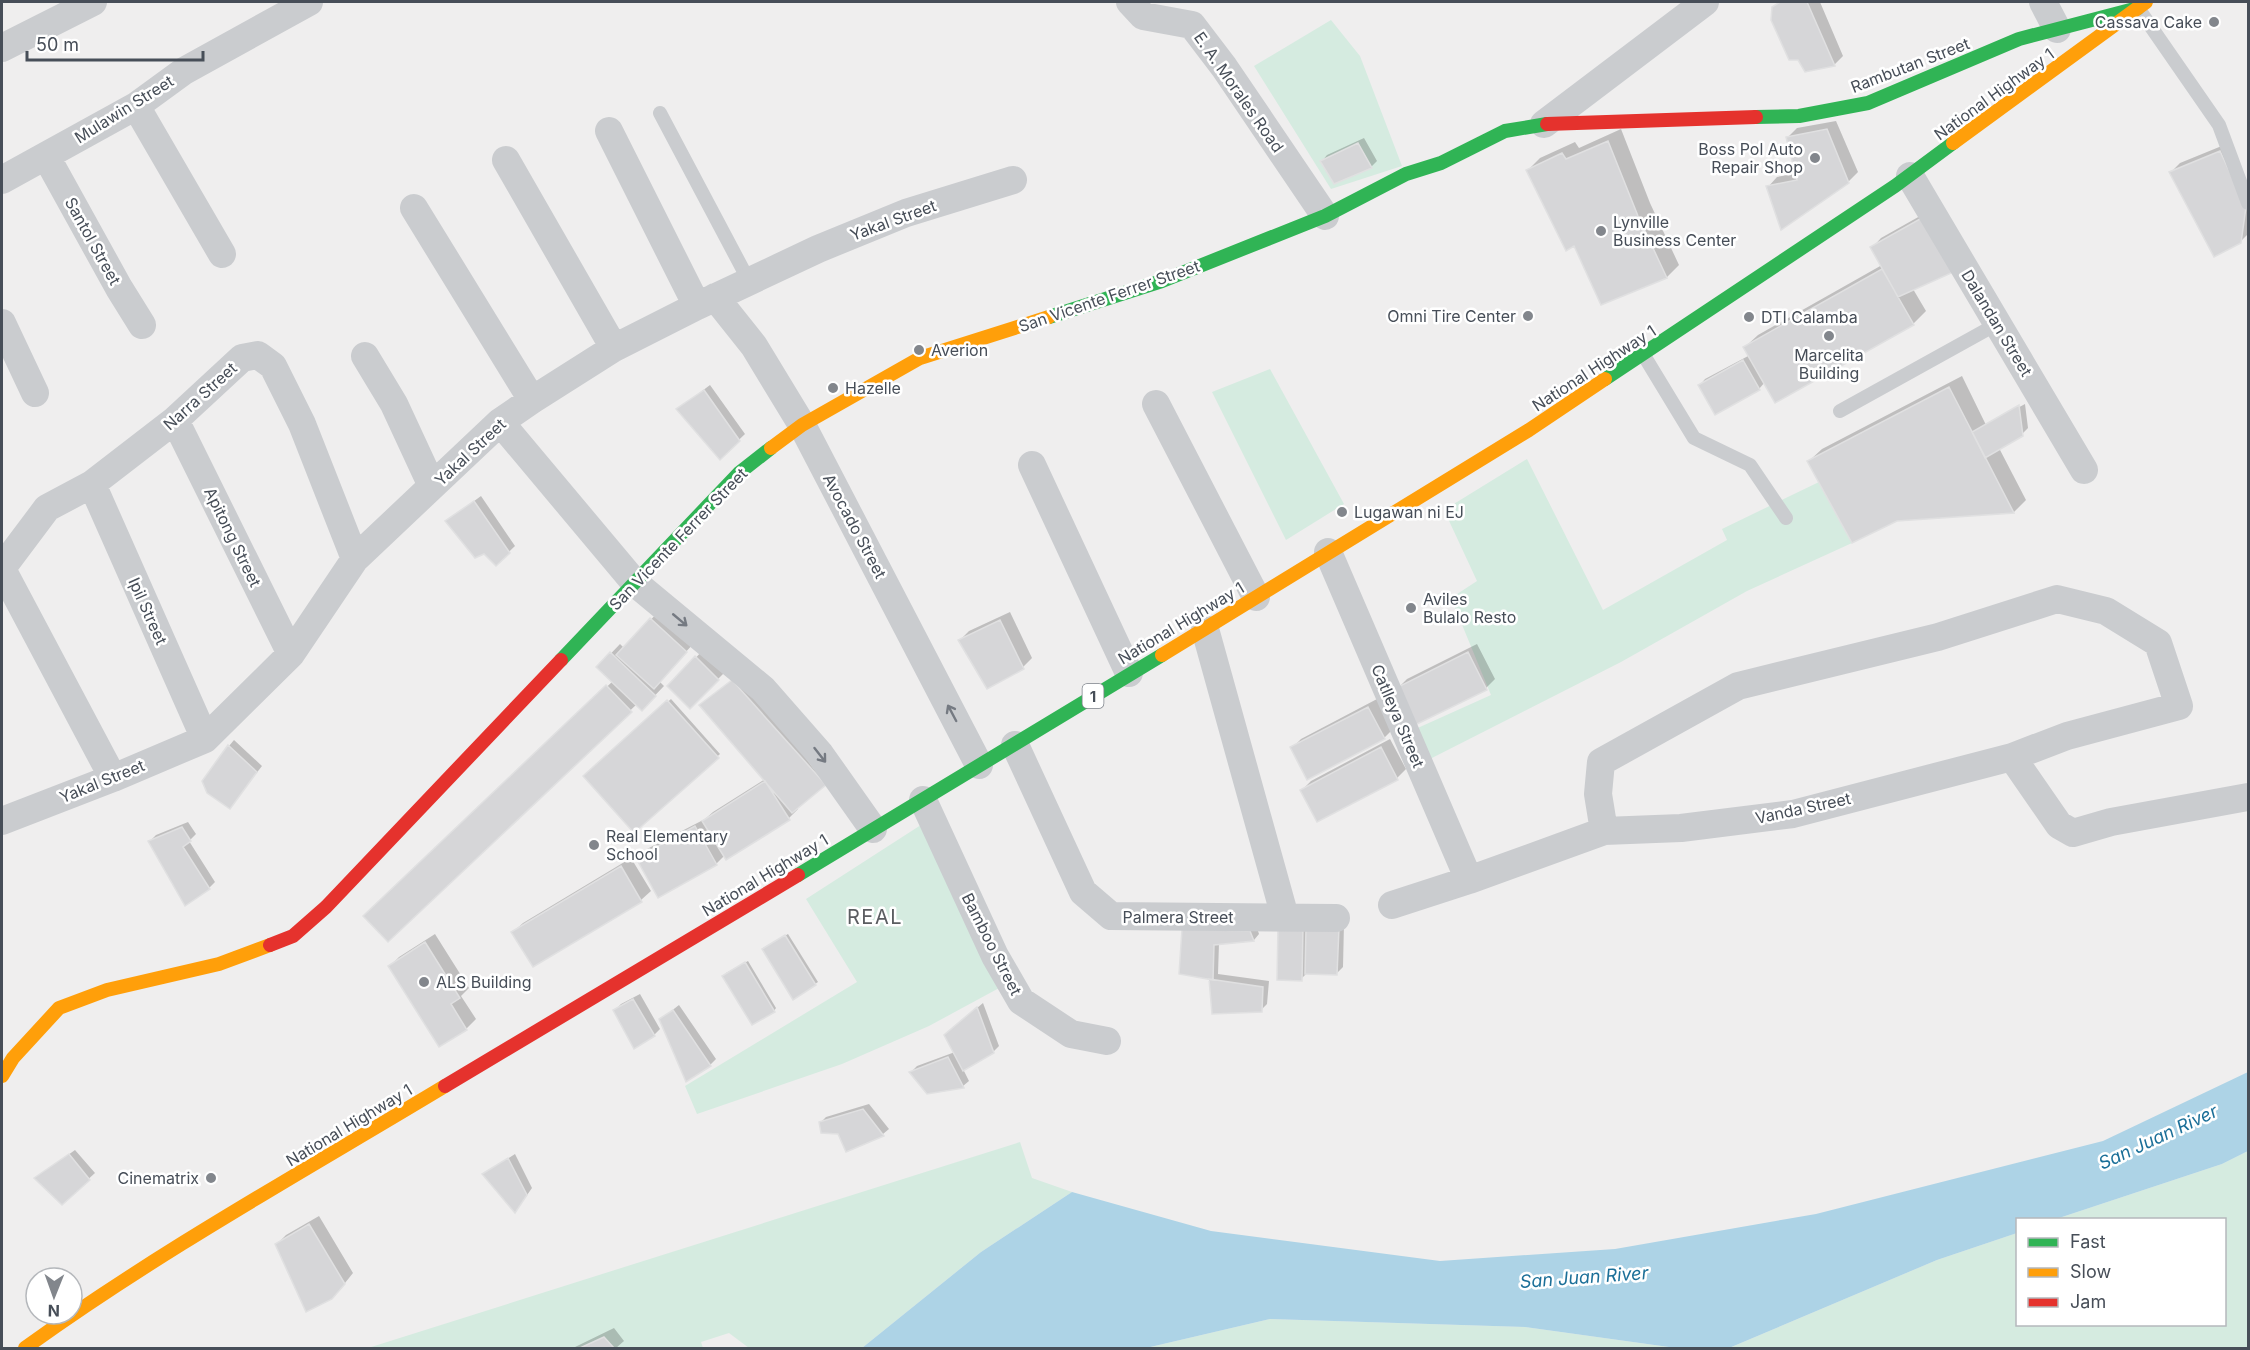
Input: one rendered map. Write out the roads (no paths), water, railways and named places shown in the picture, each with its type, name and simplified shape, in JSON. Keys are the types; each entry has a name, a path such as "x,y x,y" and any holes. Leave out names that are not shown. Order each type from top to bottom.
{"main road":[{"name":"Rambutan Street","path":"1544,124 1799,116 1868,103 2019,39 2142,5"},
{"name":"National Highway 1","path":"25,1348 71,1315 247,1205 1015,745 1129,673 1205,630 1529,430 1910,176 2142,5"},
{"name":"San Vicente Ferrer Street","path":"2,1076 13,1058 59,1008 107,990 219,964 293,936 326,907 739,473 802,425 920,358 1162,281 1325,216 1406,174 1441,163 1505,131 1544,124"}],"street":[{"path":"2,48 93,2"},
{"name":"Mulawin Street","path":"2,180 136,106 184,71 309,2"},
{"name":"E. A. Morales Road","path":"1130,2 1143,16 1192,25 1224,67 1325,216"},
{"name":"San Vicente Ferrer Street","path":"1544,124 1705,2"},
{"path":"2043,2 2057,28"},
{"path":"136,106 222,254"},
{"name":"Avocado Street","path":"609,131 706,302 754,346 802,425 979,765"},
{"name":"Santol Street","path":"46,156 142,325"},
{"path":"506,160 615,348"},
{"name":"Dalandan Street","path":"1910,176 2084,470"},
{"name":"Yakal Street","path":"2,821 205,739 291,654 355,559 500,422 532,399 615,348 818,249 906,213 1013,180"},
{"path":"414,208 532,399"},
{"path":"2,323 35,393"},
{"name":"Narra Street","path":"2,568 47,508 92,484 175,420 242,358 258,355 273,366 302,424 355,559"},
{"path":"365,356 394,404 432,486"},
{"path":"1156,404 1256,597"},
{"name":"Apitong Street","path":"175,420 291,654"},
{"path":"500,422 635,583 764,689 820,754 873,829"},
{"path":"1032,465 1129,673"},
{"name":"Ipil Street","path":"92,484 205,739"},
{"name":"Catlleya Street","path":"1328,552 1469,880"},
{"path":"2,568 113,778"},
{"name":"Vanda Street","path":"1392,905 1604,831 1681,828 1793,814 2012,757 2067,736 2179,705 2158,643 2106,611 2057,598 1938,637 1738,686 1601,762 1598,794 1604,831"},
{"path":"1205,630 1285,917"},
{"name":"Palmera Street","path":"1015,745 1083,892 1111,916 1336,918"},
{"path":"2012,757 2059,825 2073,833 2110,822 2248,797"},
{"name":"Bamboo Street","path":"923,800 995,956 1021,1001 1071,1034 1107,1041"}],"lane":[{"path":"2142,5 2219,125 2248,203"},
{"path":"660,113 749,281"},
{"path":"1840,411 1997,324"},
{"path":"1643,354 1695,438 1750,465 1786,518"}],"water":[{"name":"San Juan River","path":"2248,1072 2248,1151 2222,1164 2059,1218 2016,1218 2016,1233 1937,1260 1729,1348 1676,1348 1525,1327 1270,1319 1146,1348 862,1348 981,1252 1072,1192 1211,1231 1440,1261 1615,1249 1816,1214 2103,1141"}],"place":[{"name":"Cassava Cake","path":"2214,22"},
{"name":"Boss Pol Auto Repair Shop","path":"1815,158"},
{"name":"Lynville Business Center","path":"1601,231"},
{"name":"Omni Tire Center","path":"1528,316"},
{"name":"DTI Calamba","path":"1749,317"},
{"name":"Marcelita Building","path":"1829,336"},
{"name":"Averion","path":"919,350"},
{"name":"Hazelle","path":"833,388"},
{"name":"Lugawan ni EJ","path":"1342,512"},
{"name":"Aviles Bulalo Resto","path":"1411,608"},
{"name":"Real Elementary School","path":"594,845"},
{"name":"ALS Building","path":"424,982"},
{"name":"Cinematrix","path":"211,1178"}],"district":[{"name":"REAL","path":"875,917"}]}
